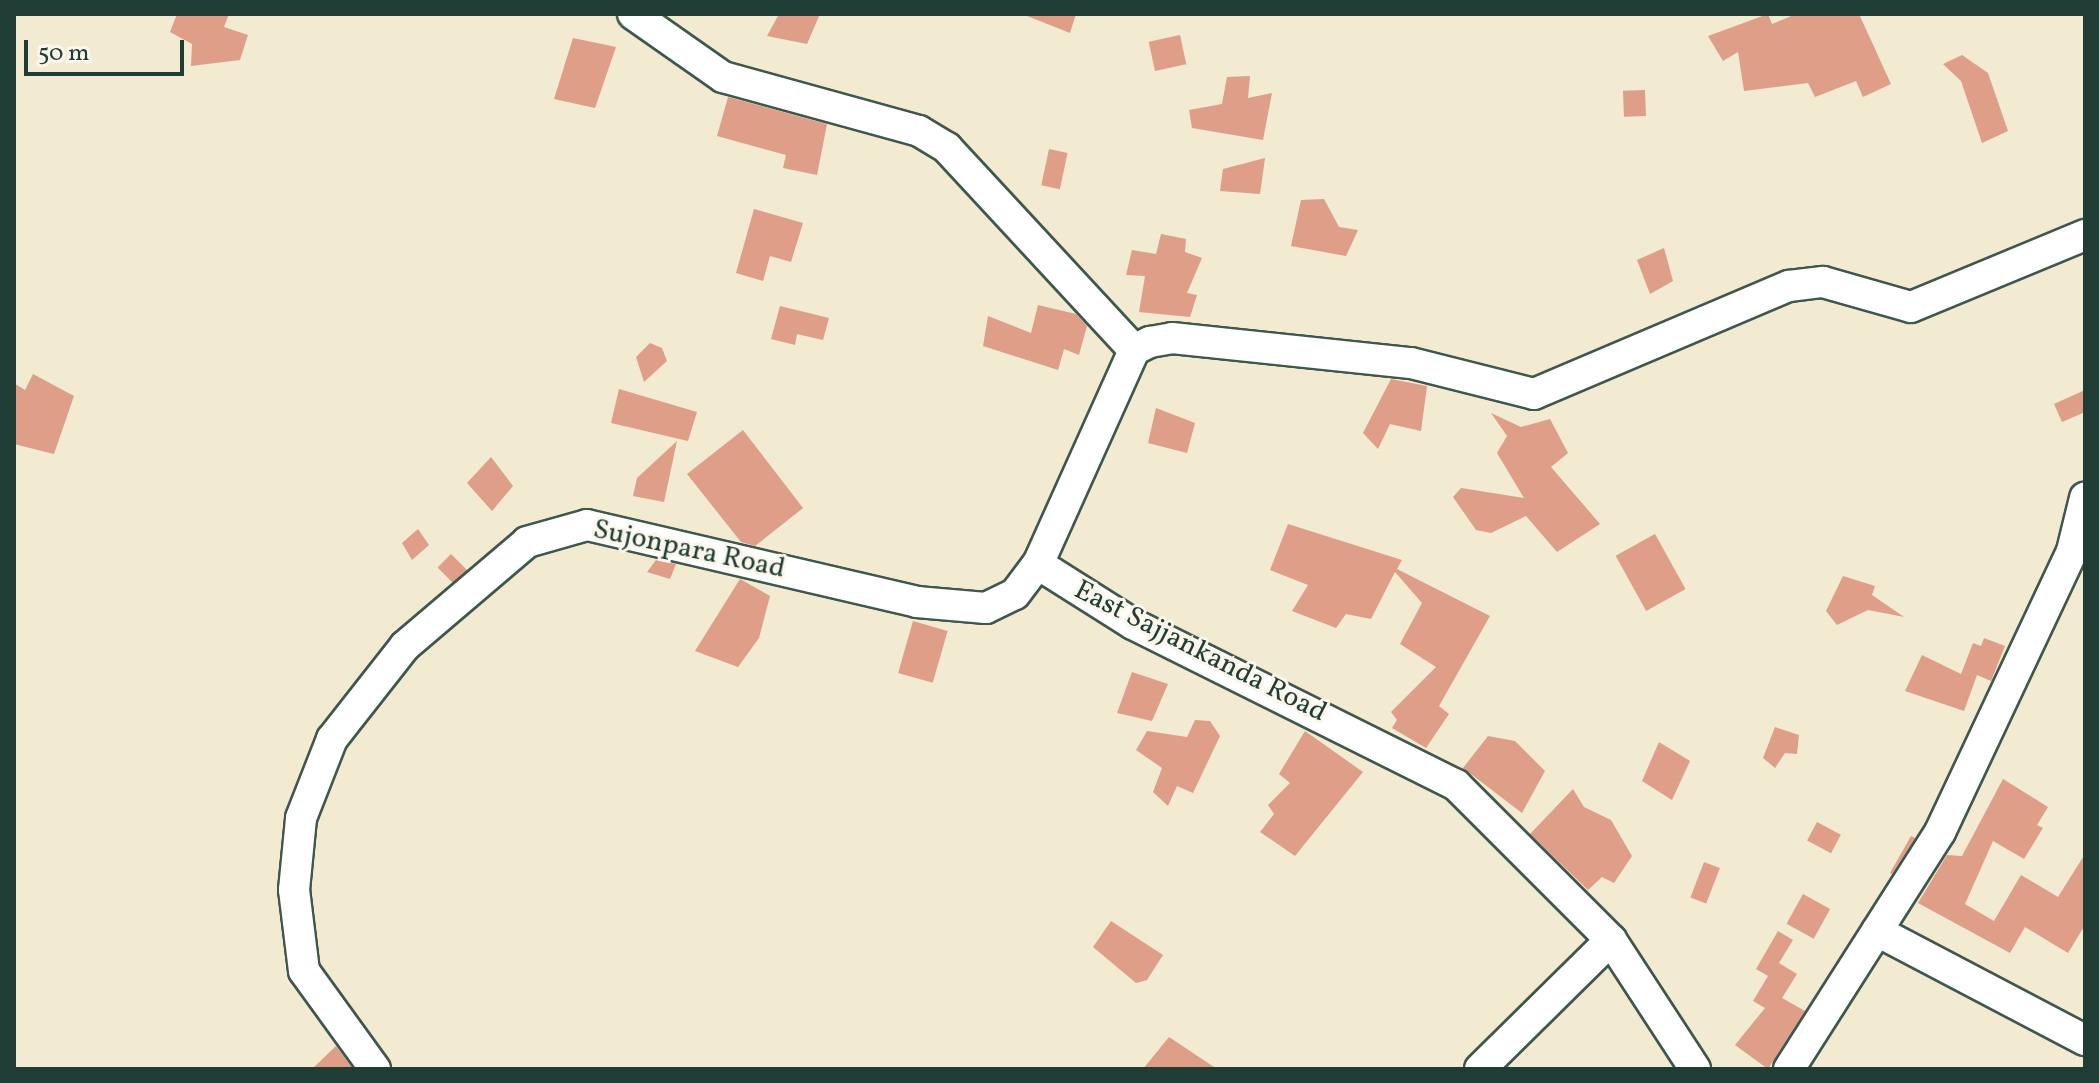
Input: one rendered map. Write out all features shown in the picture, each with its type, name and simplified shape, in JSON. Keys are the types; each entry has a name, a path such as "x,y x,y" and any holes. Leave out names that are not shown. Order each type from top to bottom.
{"street":[{"path":"633,14 723,77 919,131 947,148 1134,350"},
{"path":"1038,564 1134,350 1172,338 1411,363 1534,394 1789,286 1823,282 1911,307 2085,235"},
{"path":"1789,1069 1940,832 1995,721 2072,551 2085,498"},
{"name":"Sujonpara Road","path":"375,1069 304,971 294,890 301,818 332,739 405,646 475,581 527,542 587,525 917,602 986,608 1015,594 1038,564"},
{"name":"East Sajjankanda Road","path":"1038,564 1133,624 1456,785 1611,940 1695,1069"},
{"path":"1877,931 2085,1040"},
{"path":"1480,1069 1611,940"}],"building":[{"path":"177,14 229,14 224,27 248,35 240,60 191,66 192,44 170,32"},
{"path":"779,14 820,14 807,44 767,36"},
{"path":"1022,14 1076,14 1070,33"},
{"path":"1768,14 1772,24 1796,14 1859,14 1891,84 1863,97 1856,81 1815,97 1808,83 1744,91 1738,52 1723,61 1708,36"},
{"path":"1180,35 1186,64 1155,71 1149,42"},
{"path":"573,38 616,47 595,108 554,99"},
{"path":"1962,55 1988,73 2008,131 1982,143 1961,81 1943,64"},
{"path":"1250,76 1248,98 1272,93 1263,140 1192,128 1189,110 1222,104 1227,77"},
{"path":"1645,90 1646,116 1624,117 1623,91"},
{"path":"728,97 827,124 817,175 783,168 786,155 717,136"},
{"path":"1049,149 1068,153 1060,189 1041,185"},
{"path":"1265,158 1260,194 1220,191 1223,169"},
{"path":"1324,199 1339,227 1358,230 1346,256 1291,246 1301,200"},
{"path":"754,209 803,223 791,262 770,256 763,281 736,273"},
{"path":"1161,234 1186,239 1185,252 1202,258 1187,293 1197,295 1190,317 1139,312 1145,276 1126,275 1132,250 1156,254"},
{"path":"1664,248 1673,281 1650,294 1637,260"},
{"path":"1038,305 1076,314 1087,326 1079,355 1064,349 1058,370 983,346 988,316 1031,333"},
{"path":"780,306 829,318 823,340 797,334 795,345 771,339"},
{"path":"650,343 662,348 667,361 644,382 636,357"},
{"path":"33,374 74,396 54,454 14,444 14,383 25,390"},
{"path":"1391,379 1427,386 1421,431 1390,424 1378,449 1363,433"},
{"path":"619,389 697,412 688,441 611,423"},
{"path":"2085,390 2085,412 2062,422 2054,404"},
{"path":"1156,408 1195,423 1187,453 1148,443"},
{"path":"1491,413 1521,427 1550,419 1568,453 1551,467 1600,524 1557,552 1526,516 1491,533 1476,530 1453,497 1461,488 1524,498 1497,453 1507,436"},
{"path":"743,430 803,508 755,546 741,542 687,474"},
{"path":"677,441 664,502 633,496 637,478"},
{"path":"491,457 513,486 492,511 467,483"},
{"path":"1288,524 1402,560 1397,569 1490,616 1439,706 1449,714 1426,748 1392,728 1397,720 1391,712 1436,667 1400,644 1422,603 1395,572 1371,619 1346,614 1336,628 1292,611 1308,585 1270,570"},
{"path":"418,529 429,545 412,560 402,543"},
{"path":"1655,534 1686,589 1646,611 1616,556"},
{"path":"451,554 467,570 454,584 438,567"},
{"path":"656,560 676,564 670,579 647,572"},
{"path":"1843,576 1875,586 1872,595 1904,617 1868,610 1837,625 1826,611"},
{"path":"740,579 770,596 759,638 738,667 695,651"},
{"path":"913,621 948,631 933,683 898,673"},
{"path":"1984,638 2005,646 1991,681 1977,675 1964,711 1905,691 1922,655 1961,674 1973,643 1981,646"},
{"path":"1132,672 1168,684 1152,721 1117,713"},
{"path":"1195,720 1210,721 1220,736 1193,793 1177,786 1168,806 1153,792 1162,768 1136,750 1147,731 1187,737"},
{"path":"1775,727 1799,735 1797,754 1785,753 1775,768 1763,758"},
{"path":"1305,731 1363,772 1295,856 1260,832 1274,814 1268,805 1290,783 1279,774"},
{"path":"1488,736 1515,741 1545,771 1522,813 1463,768"},
{"path":"1659,742 1690,761 1672,800 1642,781"},
{"path":"2003,779 2048,807 2037,825 2043,828 2024,859 1993,841 1965,904 1994,921 2021,875 2058,897 2085,854 2085,925 2068,953 2025,927 2010,953 1918,903 1947,855 1962,856"},
{"path":"1573,789 1584,807 1611,820 1632,856 1614,883 1602,877 1588,890 1530,834"},
{"path":"1817,822 1841,835 1831,853 1807,841"},
{"path":"1911,836 1915,838 1890,873"},
{"path":"1704,862 1720,868 1706,904 1690,897"},
{"path":"1803,894 1830,909 1814,939 1787,924"},
{"path":"1111,921 1163,955 1147,980 1136,983 1093,947"},
{"path":"1778,931 1793,940 1779,963 1797,974 1782,998 1805,1011 1768,1069 1735,1045 1765,1008 1753,1001 1768,976 1756,969"},
{"path":"1169,1037 1217,1069 1143,1069"},
{"path":"336,1046 353,1069 312,1069"}]}
